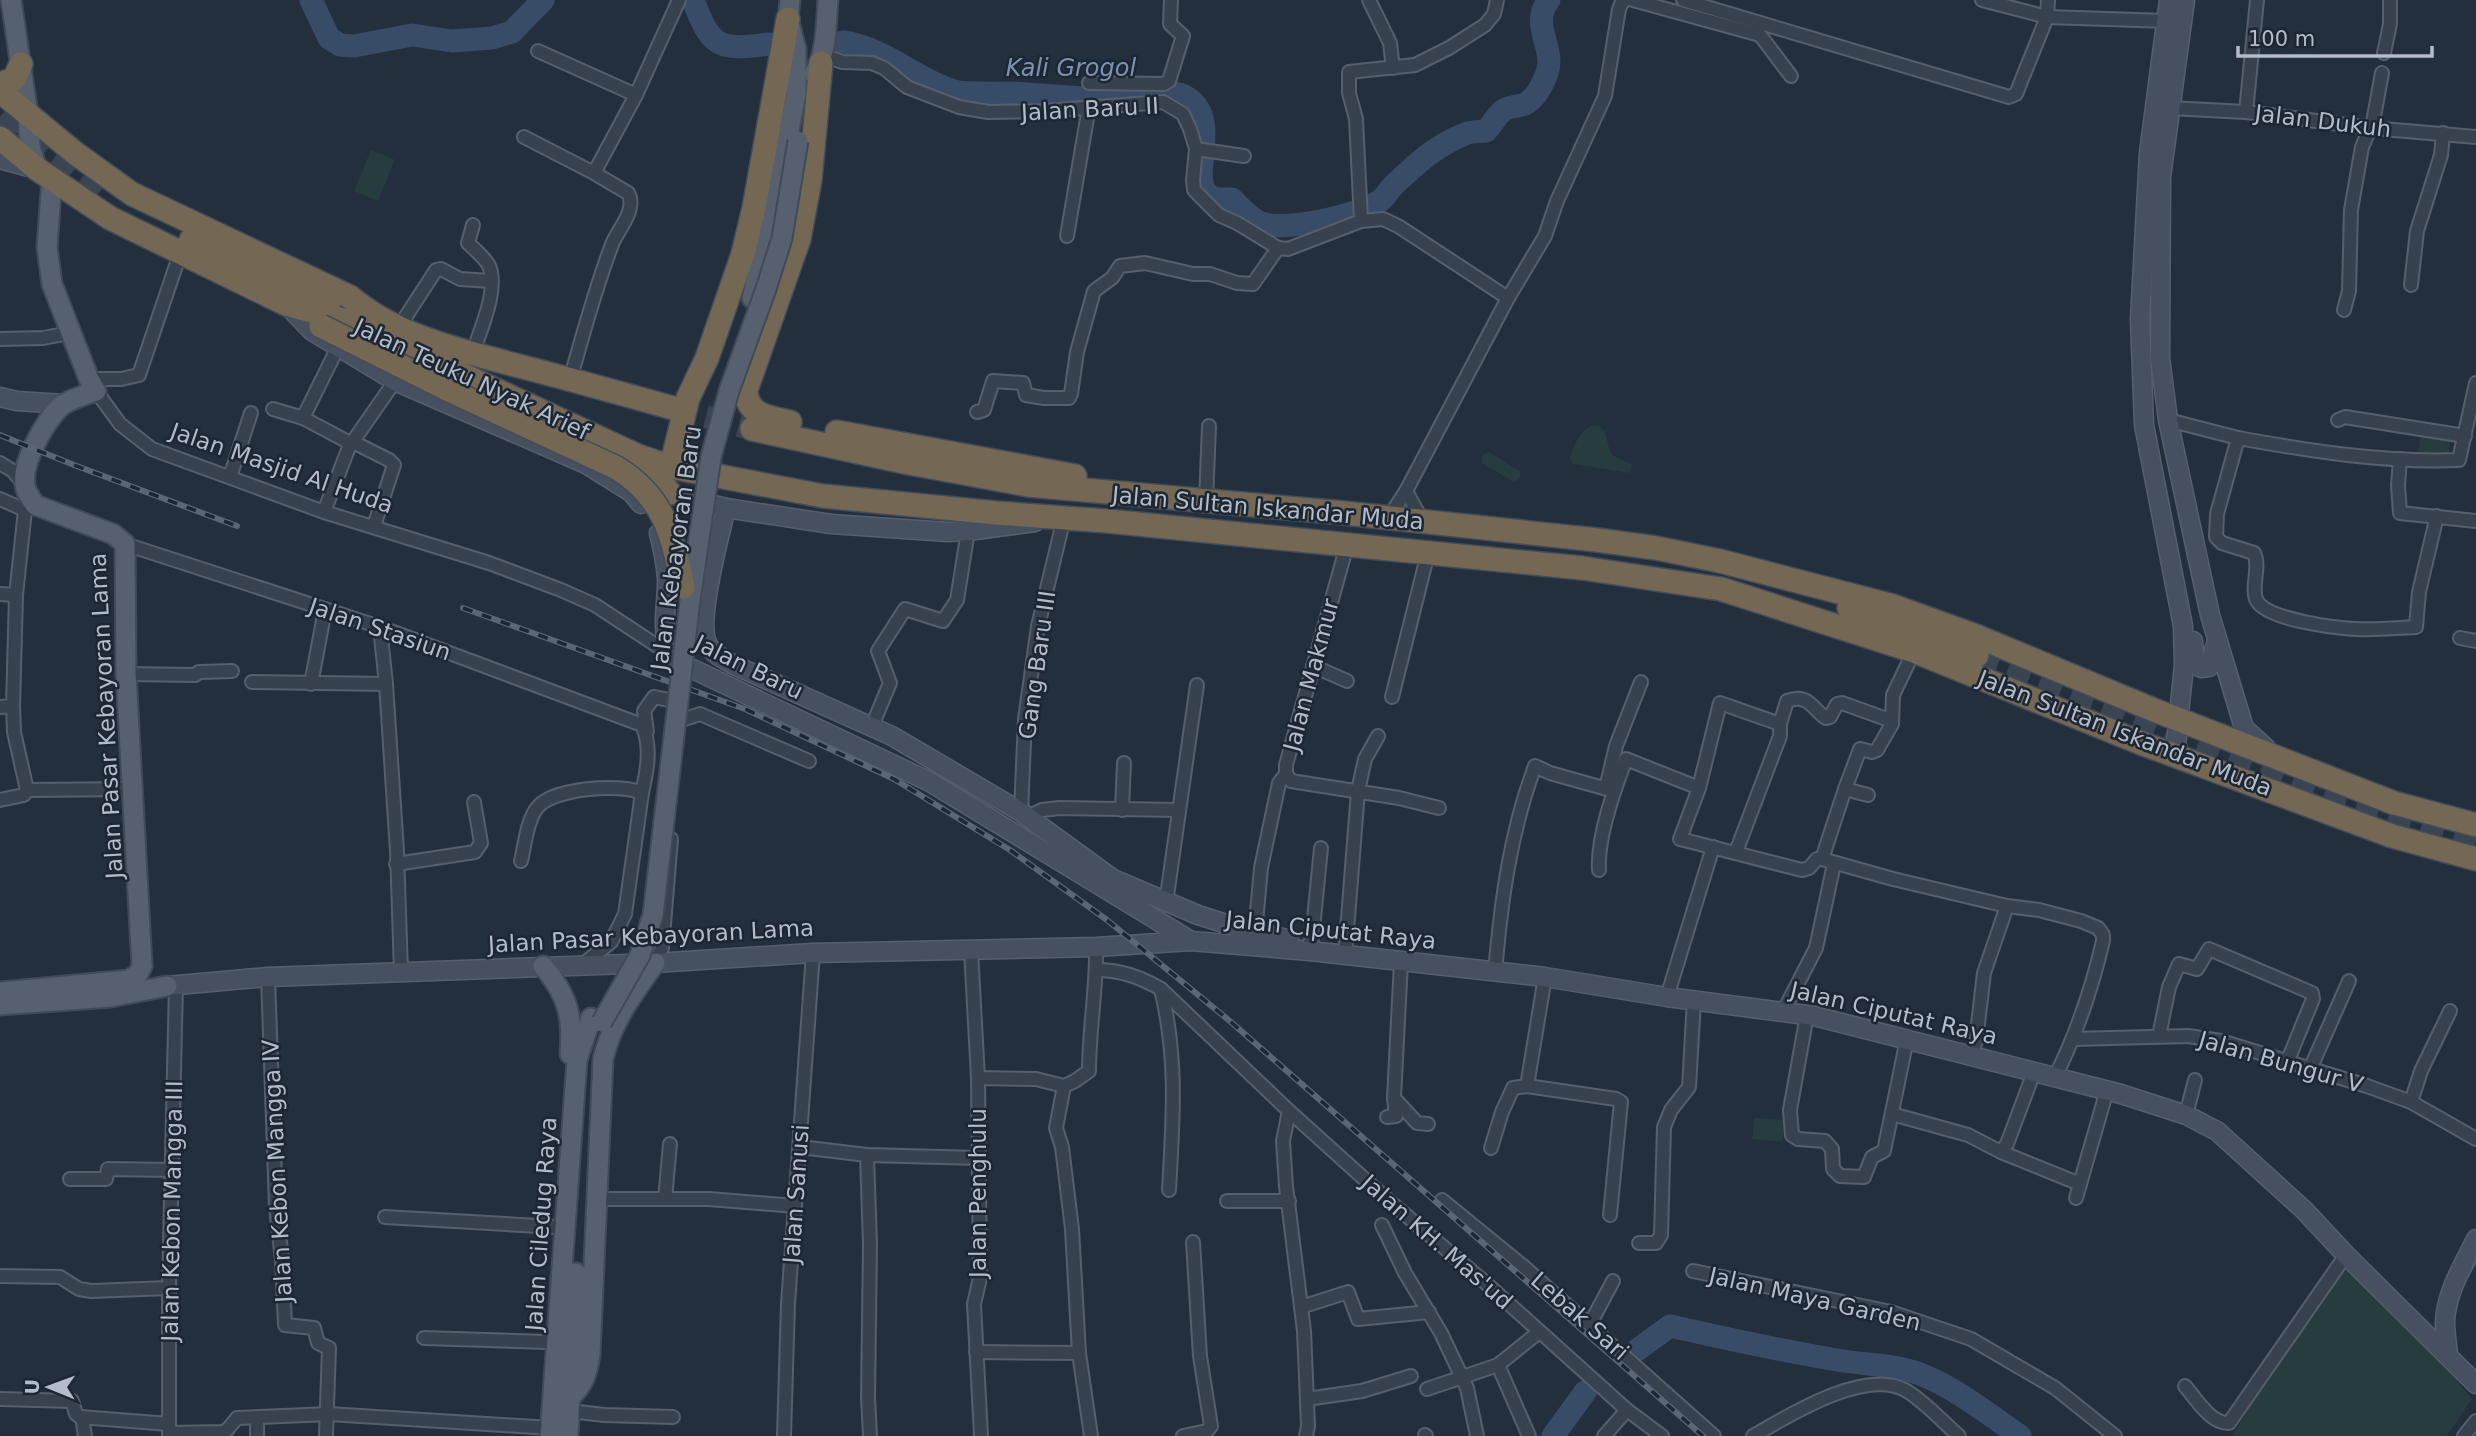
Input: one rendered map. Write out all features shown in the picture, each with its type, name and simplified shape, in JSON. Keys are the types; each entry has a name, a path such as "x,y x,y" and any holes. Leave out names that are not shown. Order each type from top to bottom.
{"highway":[{"path":"671,467 680,403 707,358 743,254 754,208 789,9"},
{"path":"822,59 811,169 799,239 746,390 746,400 756,412 766,417 963,457 1111,483 1145,496"},
{"path":"0,126 9,118 11,112 3,91 14,79 21,64"},
{"name":"Jalan Teuku Nyak Arief","path":"3,91 75,153 132,194 350,297 364,318 388,340 638,456 671,467 733,480"},
{"name":"Jalan Teuku Nyak Arief","path":"0,138 42,172 110,218 290,298 408,331"},
{"path":"42,172 75,153"},
{"path":"98,194 290,298 364,318"},
{"path":"290,298 321,326 631,477 654,501 668,524 675,595"},
{"path":"408,331 451,334 575,366 680,403"},
{"path":"408,331 456,350 680,403"},
{"path":"707,358 715,377 727,383 740,382 752,374"},
{"name":"Jalan Sultan Iskandar Muda","path":"752,429 987,478 1145,496 1389,517 1656,548 1720,561 1905,611 1976,636 2154,710 2394,803 2476,825"},
{"path":"638,456 670,493"},
{"name":"Jalan Sultan Iskandar Muda","path":"733,480 823,496 1604,570 1721,589 1775,607 1853,620 1920,645 1977,655"},
{"name":"Jalan Sultan Iskandar Muda","path":"1784,578 1920,645 2141,743 2392,836 2476,859"},
{"path":"2141,743 2155,730 2157,722 2154,710"}],"main road":[{"name":"Jalan Masjid Al Huda","path":"11,0 30,146 42,172 52,284 93,385"},
{"name":"Jalan Kebayoran Baru","path":"596,1020 636,938 642,918 675,595 705,428 762,262 793,137 811,78 822,59 828,0"},
{"path":"2169,0 2149,153 2140,319 2144,425 2179,606 2184,647 2176,743 2181,758"},
{"path":"2185,0 2161,177 2158,312 2160,358 2168,420 2217,641 2244,728 2278,758"},
{"name":"Jalan Kebayoran Baru","path":"596,1020 640,955 653,915 690,600 711,457 729,390 782,238 796,95 796,49 789,9"},
{"path":"0,152 42,172"},
{"path":"0,159 42,172"},
{"name":"Jalan Baru","path":"290,298 312,331 395,381 586,464 631,492 651,516 658,531 666,570 675,595 665,636 671,654 680,663 930,782 1172,932 1191,941"},
{"path":"2141,362 2160,358"},
{"path":"30,508 24,484 30,456 49,420 63,404 93,385"},
{"path":"0,397 63,404"},
{"name":"Jalan Sultan Iskandar Muda","path":"631,492 652,490 726,508 831,524 925,531 968,531 1056,518"},
{"name":"Jalan Pasar Kebayoran Lama","path":"30,508 113,534 125,544 126,674 142,965"},
{"name":"Jalan Baru","path":"726,508 704,610 707,644 718,656 872,726 1024,815 1112,879 1166,903 1255,933 1309,947"},
{"path":"675,595 692,598 704,610"},
{"path":"2179,606 2186,611 2192,625 2193,655 2195,663 2201,668 2209,667 2217,641"},
{"name":"Jalan Pasar Kebayoran Lama","path":"1137,945 1172,932"},
{"name":"Jalan Pasar Kebayoran Lama","path":"171,986 268,977 656,963 813,953 1096,947 1191,941"},
{"name":"Jalan Ciputat Raya","path":"1191,941 1309,947 1345,956 1545,977 1667,997 1807,1015 2107,1090 2186,1115 2217,1131 2304,1210 2476,1384"},
{"path":"570,1404 587,1374 590,1355 604,1059 608,1037 626,1003 656,963"},
{"path":"0,992 129,980 138,974 142,965 171,986"},
{"path":"543,966 563,992 572,1029 547,1342 554,1368"},
{"path":"0,1005 111,997 171,986"},
{"name":"Jalan Ciledug Raya","path":"556,1433 554,1368 569,1280 588,1066 596,1020"},
{"path":"2448,1355 2445,1321 2449,1301 2457,1277 2476,1239"},
{"name":"Jalan Ciledug Raya","path":"556,1433 570,1404 569,1280"}],"street":[{"path":"594,173 636,95 679,0"},
{"path":"1089,83 1164,85 1170,81 1183,36 1170,24 1171,0"},
{"path":"1369,0 1390,43 1393,68"},
{"path":"1360,219 1356,119 1349,93 1349,72 1354,69 1415,65 1449,48 1485,25 1494,13 1497,0"},
{"path":"1389,517 1406,491 1508,298 1545,236 1557,201 1605,96 1619,9 1623,0 1626,0"},
{"path":"1633,0 1760,35 1791,76"},
{"path":"1683,0 2010,97 2015,94 2047,17 2048,0"},
{"path":"1982,0 2047,17 2167,20"},
{"path":"2246,112 2257,0"},
{"path":"2385,53 2390,24 2390,0"},
{"path":"538,51 636,95"},
{"name":"Jalan Baru II","path":"822,59 872,63 884,68 907,87 959,107 988,112 1019,113 1163,102 1183,114 1205,150 1193,180 1194,190 1219,215 1278,248"},
{"path":"2344,310 2349,291 2351,210 2362,147 2371,128 2382,73"},
{"path":"1067,236 1089,107"},
{"name":"Jalan Dukuh","path":"2169,108 2246,112 2371,128 2476,137"},
{"path":"2411,285 2417,231 2441,155 2443,133"},
{"path":"524,137 628,193 631,207 614,240 598,282 575,366"},
{"path":"1205,150 1244,156"},
{"path":"977,412 984,410 993,381 1023,383 1026,395 1044,398 1069,397 1077,352 1094,291 1112,278 1120,266 1145,263 1253,284 1278,248 1288,249 1360,219 1383,219 1508,298"},
{"path":"473,225 468,243 489,265 491,281 488,312 477,341"},
{"path":"93,385 139,375 181,251"},
{"path":"408,331 436,270 441,269 460,279 491,281"},
{"path":"0,340 43,338 70,333"},
{"path":"303,418 338,347"},
{"path":"324,512 352,443 395,381"},
{"path":"2168,420 2300,450 2400,459 2457,460 2460,459 2476,383"},
{"name":"Jalan Masjid Al Huda","path":"93,385 120,424 152,449 324,512 489,563 595,605 671,654"},
{"path":"272,409 303,418 389,460 394,466 374,526"},
{"path":"230,477 251,413"},
{"path":"2338,420 2345,417 2372,420 2465,436"},
{"path":"1206,501 1209,426"},
{"path":"2238,438 2217,514 2216,537 2222,543 2254,553 2257,560 2256,597 2259,604 2275,614 2342,628 2416,627 2419,592 2437,516"},
{"path":"2400,459 2400,513 2476,521"},
{"path":"0,463 13,471 24,484"},
{"path":"1406,491 1423,522"},
{"path":"0,499 30,508 16,595 6,706 27,790 24,795 0,800"},
{"name":"Gang Baru III","path":"1024,815 1023,738 1030,675 1056,518"},
{"path":"872,726 890,683 878,651 905,609 943,621 957,600 968,531"},
{"name":"Jalan Stasiun","path":"125,544 380,627 642,725 648,736"},
{"name":"Jalan Makmur","path":"1347,545 1286,765 1286,774 1291,781 1358,791 1439,808"},
{"path":"1392,697 1428,553"},
{"path":"0,594 16,595"},
{"path":"311,684 325,610"},
{"path":"380,627 386,684 401,972"},
{"path":"2460,638 2476,642"},
{"path":"1783,1012 1816,948 1828,861 1845,789 1860,749 1871,752 1877,750 1892,721 1893,695 1920,645"},
{"path":"1313,666 1347,681"},
{"path":"126,674 195,675 199,672 232,671"},
{"path":"252,682 386,684"},
{"path":"1599,870 1616,746 1641,682"},
{"path":"1166,903 1197,685"},
{"path":"582,965 611,942 625,914 632,880 648,751 645,711 654,697 674,701 685,719 674,795 662,948 656,963"},
{"path":"1736,852 1780,736 1780,724 1787,701 1794,699 1810,702 1824,717 1830,717 1840,703 1892,721"},
{"path":"1780,724 1720,703 1699,788 1680,839 1802,870 1809,868 1814,860 1828,861 2007,906 2081,920 2098,928 2103,935 2093,982 2073,1039 2055,1077"},
{"path":"685,719 701,714 809,761"},
{"path":"1345,956 1358,791 1365,759 1378,736"},
{"path":"1610,790 1626,760 1699,788"},
{"path":"1122,810 1124,763"},
{"path":"1494,973 1509,854 1535,766 1610,790"},
{"path":"1255,933 1261,868 1279,783 1286,774"},
{"path":"521,860 532,816 544,800 591,788 635,790 642,793"},
{"path":"27,790 134,789"},
{"path":"1845,789 1868,794"},
{"path":"396,864 475,852 481,843 474,802"},
{"path":"1024,815 1050,809 1179,810"},
{"path":"1667,997 1713,847"},
{"path":"1309,947 1321,848"},
{"path":"1971,1055 1976,1041 1984,974 2007,906"},
{"path":"978,1078 1036,1079 1063,1086 1089,1070 1096,947"},
{"path":"2159,1036 2169,987 2179,964 2196,969 2209,949 2312,993 2313,999 2288,1060"},
{"name":"Jalan Penghulu","path":"971,950 978,1078 980,1278 974,1304 981,1436"},
{"name":"Jalan Sanusi","path":"784,1436 795,1206 813,953"},
{"path":"1387,1117 1396,1116 1394,1098 1401,962"},
{"name":"Jalan KH. Mas'ud","path":"1096,970 1115,970 1141,978 1161,989 1289,1111 1627,1410 1662,1436"},
{"name":"Jalan Kebon Mangga IV","path":"268,977 275,1194 285,1325 314,1328 318,1343 329,1348 329,1414"},
{"path":"1527,1086 1545,977"},
{"path":"2311,1068 2349,981"},
{"name":"Jalan Kebon Mangga III","path":"169,1431 171,986"},
{"path":"1161,989 1171,1039 1175,1087 1169,1190"},
{"path":"1639,1243 1656,1243 1661,1236 1664,1127 1671,1110 1689,1087 1693,1000"},
{"path":"2411,1102 2421,1071 2449,1011"},
{"path":"1807,1015 1790,1110 1791,1128 1795,1138 1825,1141 1832,1149 1833,1169 1840,1176 1861,1179 1867,1175 1872,1157 1884,1151 1907,1040"},
{"name":"Jalan Bungur V","path":"2073,1039 2159,1036 2216,1040 2288,1060 2411,1102 2476,1139"},
{"path":"2001,1152 2007,1144 2034,1072"},
{"path":"2186,1115 2196,1080"},
{"path":"1063,1086 1056,1128 1062,1147 1072,1229 1079,1353 1091,1436"},
{"path":"1492,1149 1502,1112 1513,1088 1527,1086 1616,1099 1621,1102 1610,1215"},
{"path":"2076,1198 2107,1090"},
{"path":"1394,1098 1417,1123 1428,1124"},
{"path":"1289,1111 1283,1141 1301,1307 1307,1399 1306,1436"},
{"path":"1892,1114 1968,1135 2001,1152 2080,1184"},
{"path":"665,1199 670,1144"},
{"path":"800,1147 867,1155 979,1158"},
{"path":"867,1155 870,1245 867,1397 870,1436"},
{"path":"70,1178 106,1179 108,1169 172,1170"},
{"path":"597,1199 709,1199 795,1206"},
{"name":"Lebak Sari","path":"1442,1200 1590,1324 1714,1436"},
{"path":"1227,1201 1289,1201"},
{"path":"385,1217 556,1227"},
{"path":"1382,1225 1405,1273 1441,1333 1467,1388 1477,1436"},
{"path":"1183,1436 1207,1432 1211,1426 1200,1356 1193,1242"},
{"path":"2185,1386 2212,1416 2222,1424 2229,1423 2346,1255"},
{"name":"Jalan Maya Garden","path":"1693,1271 1891,1312 1971,1339 2055,1388 2115,1436"},
{"path":"0,1276 60,1277 79,1289 91,1291 169,1289"},
{"path":"1590,1324 1613,1281"},
{"path":"1301,1307 1348,1292 1358,1319 1429,1312"},
{"path":"1427,1389 1498,1365 1539,1332"},
{"path":"424,1338 547,1342"},
{"path":"976,1352 1079,1353"},
{"path":"1498,1365 1529,1436"},
{"path":"1307,1399 1362,1391 1412,1376"},
{"path":"1753,1436 1848,1389 1877,1385 1905,1390 1959,1436"},
{"path":"0,1399 72,1401 76,1414 82,1417 169,1431 223,1432 228,1430 235,1419 329,1414 556,1433"},
{"path":"570,1404 604,1415 673,1417"},
{"path":"1604,1436 1627,1410"},
{"path":"326,1436 329,1414"},
{"path":"82,1417 85,1436"},
{"path":"257,1418 257,1436"},
{"path":"2464,1436 2476,1421"}],"green space":[{"path":"371,150 395,160 378,201 354,191"},
{"path":"1591,426 1604,430 1613,455 1632,466 1629,473 1573,464 1570,459 1575,445"},
{"path":"2420,431 2450,435 2449,458 2419,456"},
{"path":"1489,452 1520,471 1520,478 1514,482 1482,463 1482,455"},
{"path":"1754,1118 1784,1120 1782,1142 1752,1139"},
{"path":"2349,1265 2411,1329 2472,1399 2447,1436 2232,1436 2283,1353"}],"waterway":[{"name":"Kali Grogol","path":"311,0 329,38 340,45 354,46 412,35 452,41 492,38 512,32 543,0"},
{"name":"Kali Grogol","path":"693,0 705,28 718,42 738,47 768,44"},
{"name":"Kali Grogol","path":"843,42 873,51 958,92 1101,98 1160,93 1182,95 1198,108 1203,121 1201,178 1210,196 1232,199 1249,216 1261,223 1305,224 1371,206 1436,149 1467,133 1486,131 1504,110 1529,101 1541,86 1549,64 1542,27 1544,9 1549,0"},
{"path":"2465,1280 2476,1261"},
{"path":"1637,1350 1670,1326 1847,1362 1900,1368 1946,1386 2020,1436"},
{"path":"1553,1436 1585,1392"}],"tunnel":[{"path":"0,117 98,194"},
{"path":"673,408 752,429"},
{"path":"1977,655 2351,802 2476,842"}],"railway":[{"path":"0,435 237,526"},
{"path":"463,608 745,709 894,779 1010,850 1107,920 1231,1022 1703,1436"}]}
